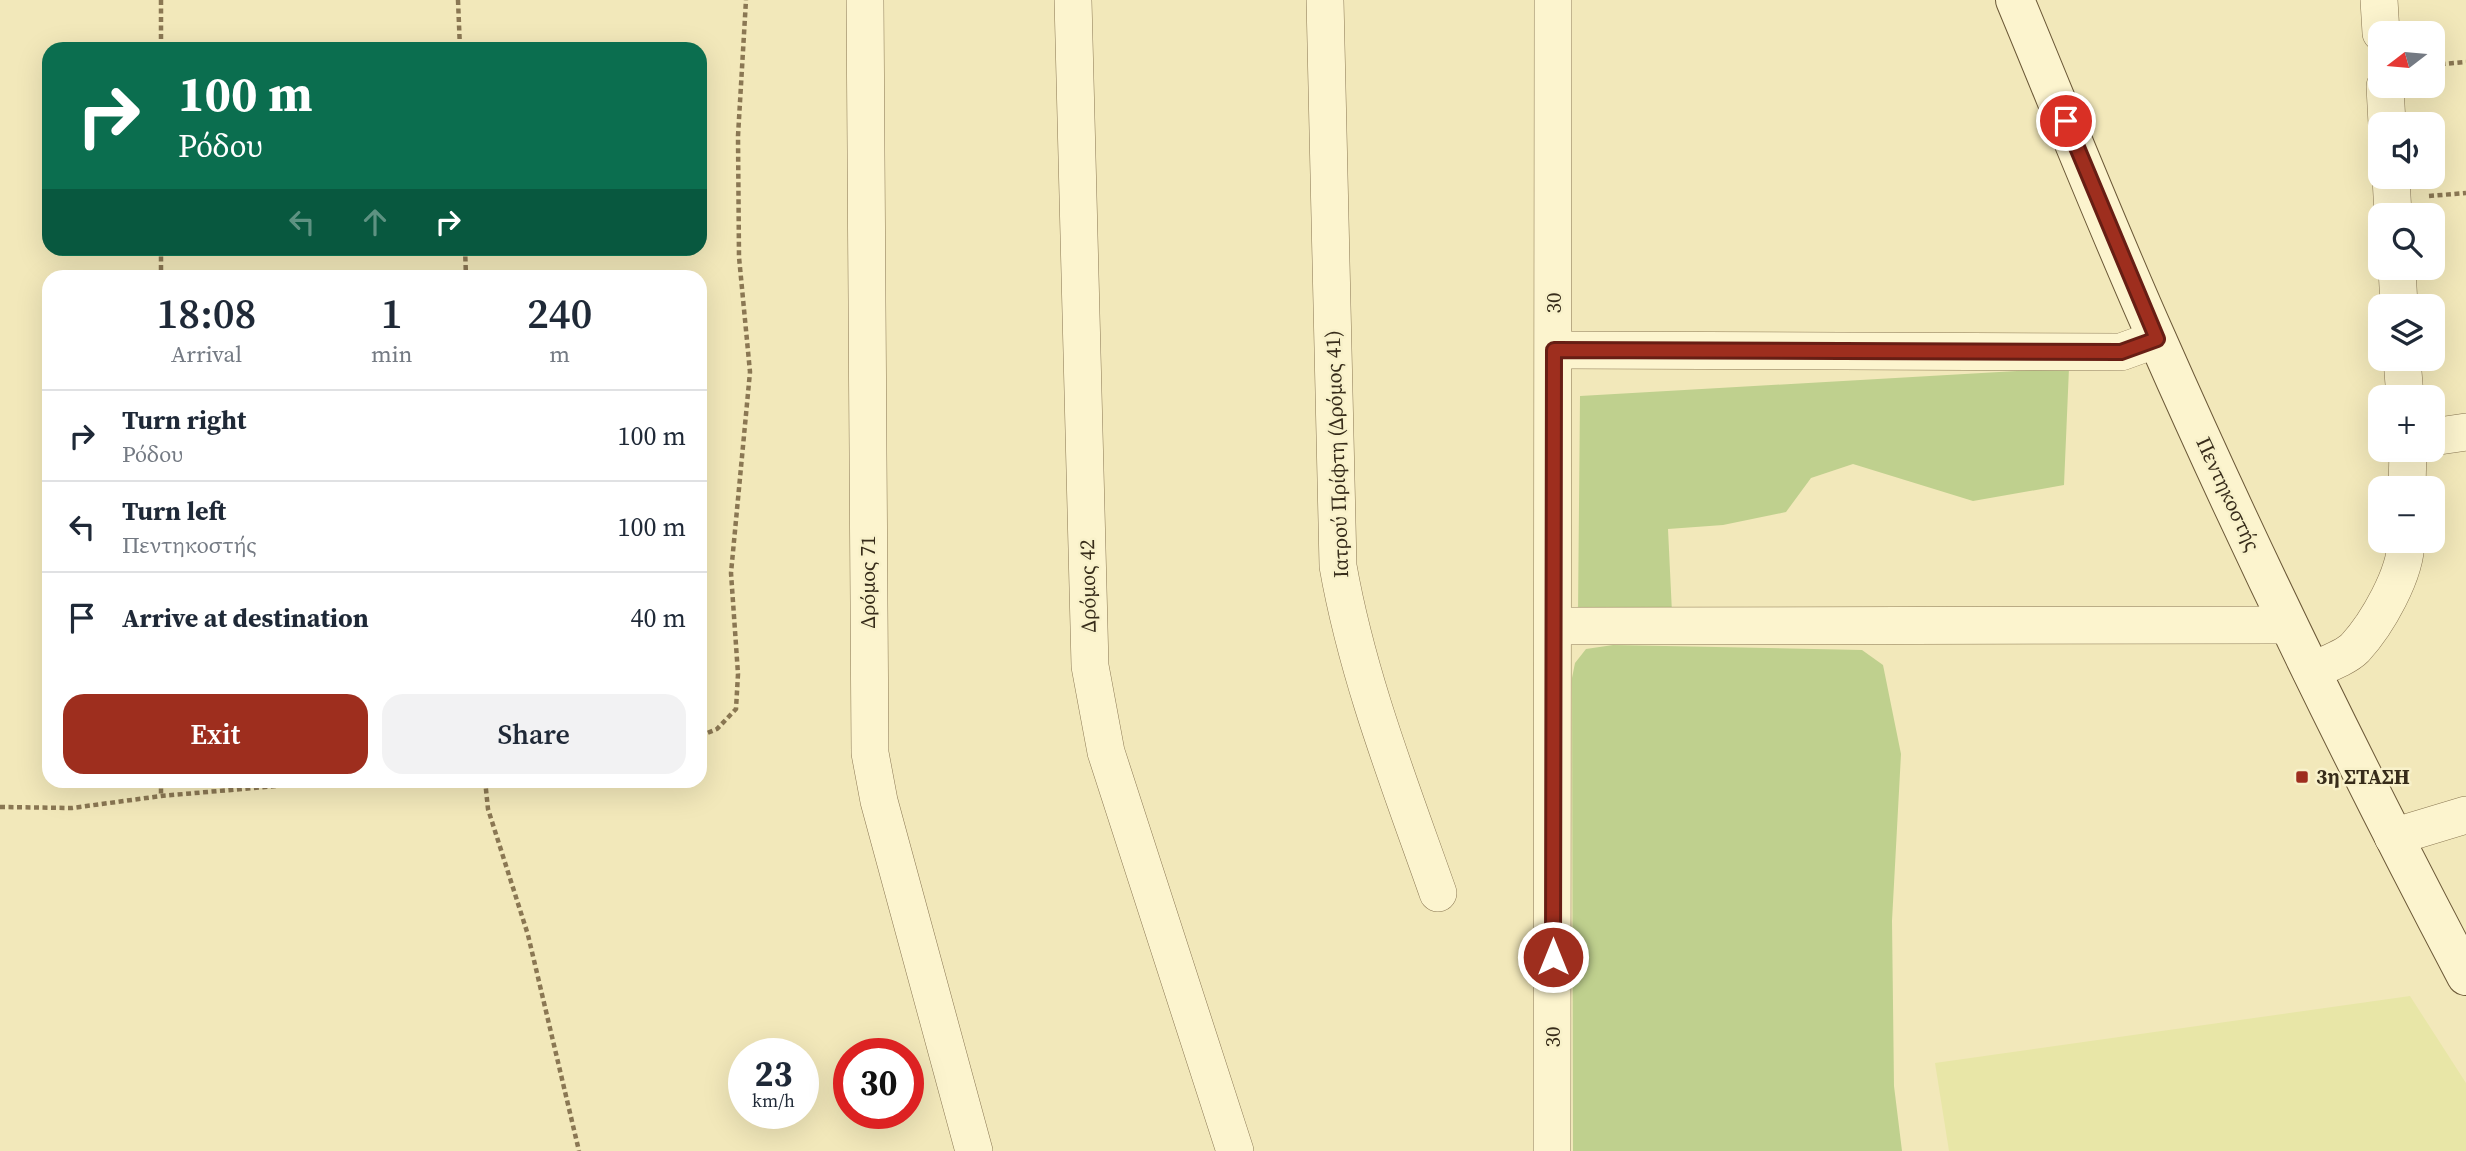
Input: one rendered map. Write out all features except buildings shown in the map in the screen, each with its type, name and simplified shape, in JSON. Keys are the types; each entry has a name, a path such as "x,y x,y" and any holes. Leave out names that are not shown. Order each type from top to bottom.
{"street":[{"name":"Δρόμος 71","path":"865,0 870,753 879,801 974,1151"},
{"name":"Δρόμος 42","path":"1073,0 1090,666 1106,752 1235,1151"},
{"name":"Ιατρού Πρίφτη (Δρόμος 41)","path":"1325,0 1338,566 1348,623 1365,685 1438,893"},
{"name":"30","path":"1552,1151 1555,626 1553,0"},
{"name":"Πεντηκοστής","path":"2015,0 2157,339 2311,671 2393,837 2466,976"},
{"path":"2379,0 2380,21"},
{"path":"1554,350 2121,352 2157,339"},
{"path":"2445,435 2466,432"},
{"path":"2311,671 2353,650 2385,606 2406,553"},
{"path":"1555,626 2290,625"},
{"path":"2393,837 2466,815"}],"path":[{"path":"161,0 161,42"},
{"path":"458,0 460,42"},
{"path":"707,733 717,729 736,709 738,674 732,573 750,372 739,257 738,136 747,0"},
{"path":"2445,64 2466,62"},
{"path":"161,788 161,796"},
{"path":"0,807 72,808 161,796 253,788"},
{"path":"486,788 488,809 527,935 579,1151"}],"shaded area":[{"path":"2410,996 2466,1083 2466,1151 1949,1151 1935,1063"}],"green space":[{"path":"2069,368 2064,485 1973,501 1853,464 1811,478 1786,512 1723,525 1668,529 1672,613 1578,614 1580,396"},
{"path":"1613,645 1862,650 1883,665 1901,754 1892,921 1894,1086 1902,1151 1573,1151 1572,678 1575,663 1586,649"}],"place":[{"name":"3η ΣΤΑΣΗ","path":"2302,777"}],"route":[{"path":"1553,957 1554,350 2121,352 2157,339 2066,121"}]}
